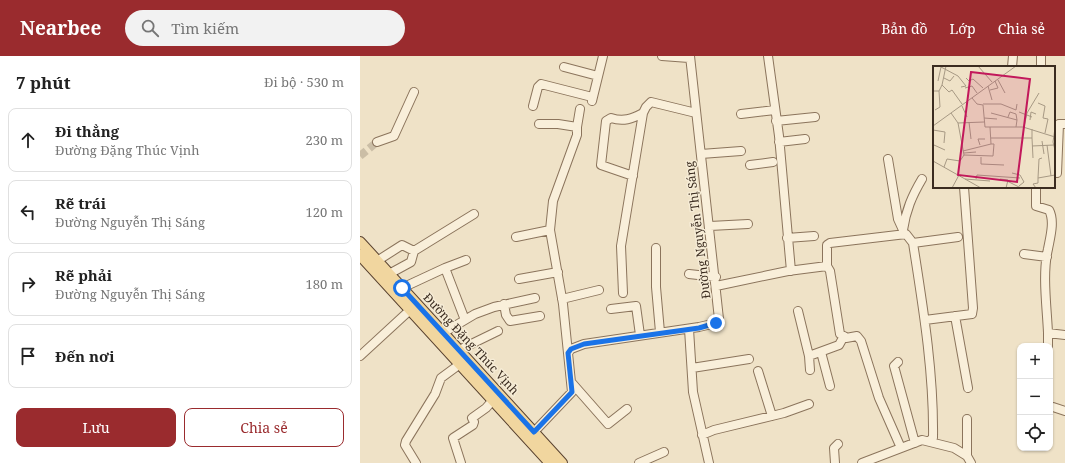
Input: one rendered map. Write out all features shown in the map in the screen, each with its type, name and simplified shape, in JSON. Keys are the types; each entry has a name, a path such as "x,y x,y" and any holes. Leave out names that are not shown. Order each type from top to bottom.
{"main road":[{"name":"Đường Đặng Thúc Vịnh","path":"360,242 402,288 414,307 460,364 550,463"},
{"name":"Đường Đặng Thúc Vịnh","path":"360,255 443,333 562,463"}],"street":[{"path":"533,106 539,84 592,99 603,56"},
{"path":"662,56 690,57"},
{"path":"768,56 779,142 791,271"},
{"path":"1012,66 1013,56"},
{"name":"Đường Nguyễn Thị Sáng","path":"568,353 571,349 584,344 720,324 690,57"},
{"path":"564,67 598,76"},
{"path":"377,142 394,136 414,92"},
{"path":"623,293 621,246 643,113 646,107 652,102 696,113"},
{"path":"534,432 572,392 562,299 550,230 553,201 576,135 580,109"},
{"path":"741,114 775,110"},
{"path":"633,176 601,165 606,121 611,118 623,121 643,113"},
{"path":"776,121 815,117"},
{"path":"539,124 558,124 577,127"},
{"path":"1057,173 1059,124 1065,124"},
{"path":"779,142 805,139"},
{"path":"701,154 741,151"},
{"path":"888,159 898,219 902,232 906,234 913,243 925,320 933,415 933,438 929,441"},
{"path":"750,165 773,162"},
{"path":"902,232 910,201 922,179"},
{"path":"925,320 972,314 973,308 964,188"},
{"path":"1036,188 1036,206 1049,210 1051,214 1051,238 1047,257 1048,343"},
{"path":"389,274 410,262 414,251 474,214"},
{"path":"710,226 748,224"},
{"path":"516,237 550,230"},
{"path":"901,448 879,398 861,341 857,336 844,336 840,334 830,271 827,266 827,245 830,243 902,232"},
{"path":"787,238 814,236"},
{"path":"913,243 958,237"},
{"path":"377,261 402,245 414,251"},
{"path":"656,248 656,288 660,332"},
{"path":"1024,254 1047,257"},
{"path":"402,288 444,268 466,260"},
{"path":"689,274 716,281 827,266"},
{"path":"444,268 465,320"},
{"path":"519,279 558,272"},
{"path":"562,299 599,290"},
{"path":"443,333 465,320 494,307 535,298"},
{"path":"504,304 506,315 510,321 540,316"},
{"path":"611,309 636,306 640,335"},
{"path":"360,356 414,307"},
{"path":"798,311 809,356 810,370"},
{"path":"956,316 968,388"},
{"path":"689,329 693,392 709,463"},
{"path":"459,350 498,332"},
{"path":"1048,333 1065,335"},
{"path":"809,356 839,345 844,336"},
{"path":"821,352 830,386"},
{"path":"692,368 749,359"},
{"path":"898,362 894,366 915,443"},
{"path":"416,463 405,445 406,441 435,394 441,378 460,364"},
{"path":"758,371 772,416"},
{"path":"571,382 608,424 627,410"},
{"path":"462,463 453,438 473,425 474,422 472,418 486,408 493,400"},
{"path":"702,435 714,430 772,416 809,404"},
{"path":"1053,407 1065,411"},
{"path":"967,420 969,460"},
{"path":"862,463 922,440 954,448 969,460"},
{"path":"835,463 834,448 838,444"},
{"path":"639,463 664,452"}],"tunnel":[{"path":"360,156 377,142"}],"route":[{"path":"402,288 534,432 572,392 568,353 571,349 584,344 660,332 699,328 716,323"}]}
